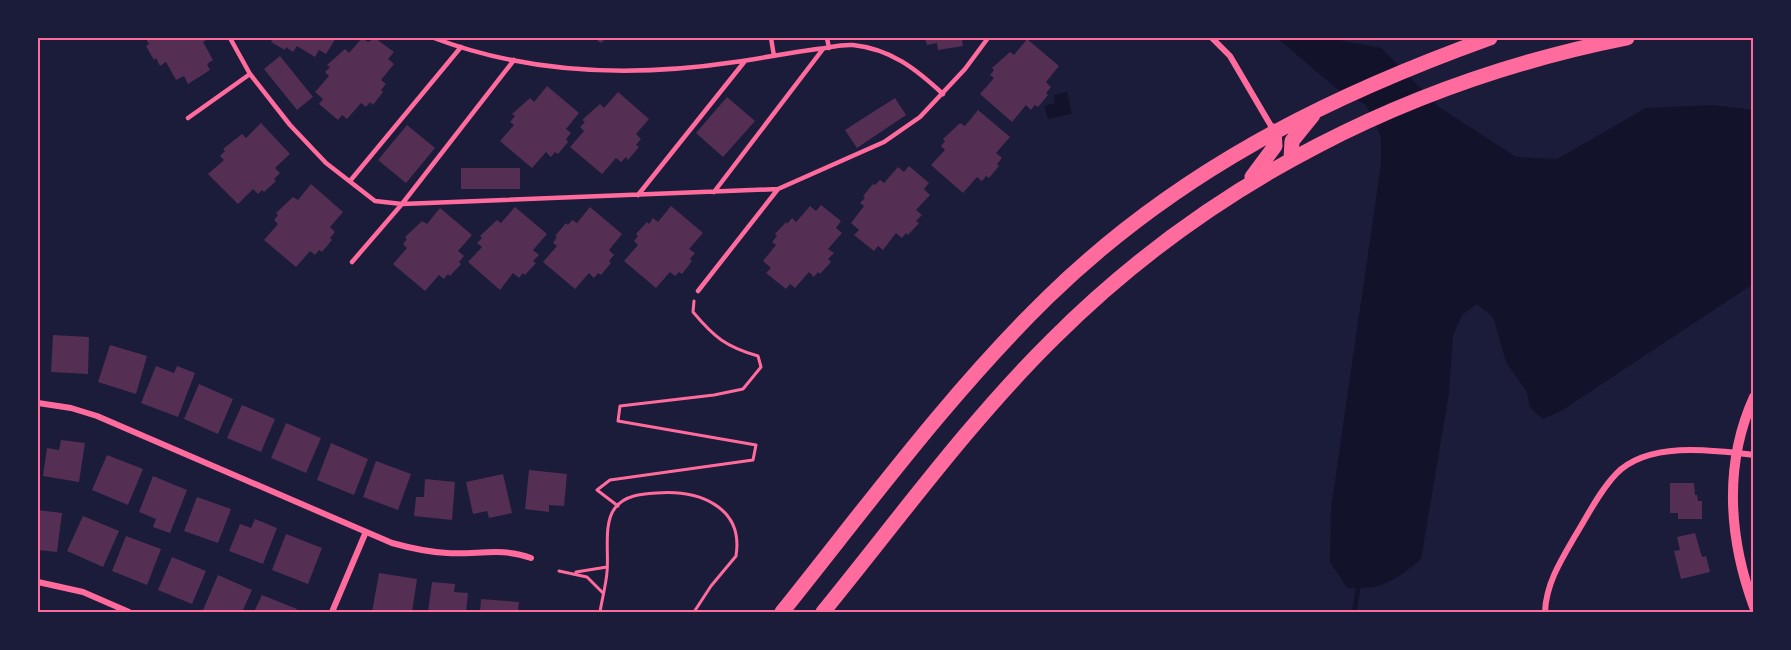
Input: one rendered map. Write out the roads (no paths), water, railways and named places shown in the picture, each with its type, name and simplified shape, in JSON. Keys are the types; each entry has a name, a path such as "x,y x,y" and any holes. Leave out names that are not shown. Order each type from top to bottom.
{"main road":[{"path":"782,612 962,388 1048,297 1156,207 1212,167 1327,103 1375,81 1490,38"},
{"path":"823,612 985,413 1053,339 1124,273 1177,231 1246,185 1291,159 1388,111 1469,79 1531,59 1627,38"},
{"path":"1291,159 1292,141 1298,131 1327,103"},
{"path":"1246,185 1275,146 1274,131"}],"street":[{"path":"1212,38 1230,56 1274,131"},
{"path":"1754,398 1737,453 1732,494 1734,532 1754,607"},
{"path":"38,403 71,408 97,416 365,534 419,550 449,553 498,550 516,552 531,558"},
{"path":"1545,612 1546,601 1559,564 1602,491 1618,472 1639,460 1665,452 1688,449 1754,455"},
{"path":"332,612 365,534"},
{"path":"38,582 83,592 129,612"}],"lane":[{"path":"230,38 250,74 290,124 326,163 375,201 402,204 778,189 884,142 920,117 965,69 988,38"},
{"path":"434,38 444,39 478,54 609,71 678,69 851,45 888,53 914,67 943,94"},
{"path":"771,38 774,56"},
{"path":"714,192 826,48 827,38"},
{"path":"350,181 461,48"},
{"path":"352,262 402,204 514,60"},
{"path":"638,195 745,61"},
{"path":"188,118 250,74"},
{"path":"698,291 778,189"}],"waterway":[{"path":"1354,612 1358,589"}]}
